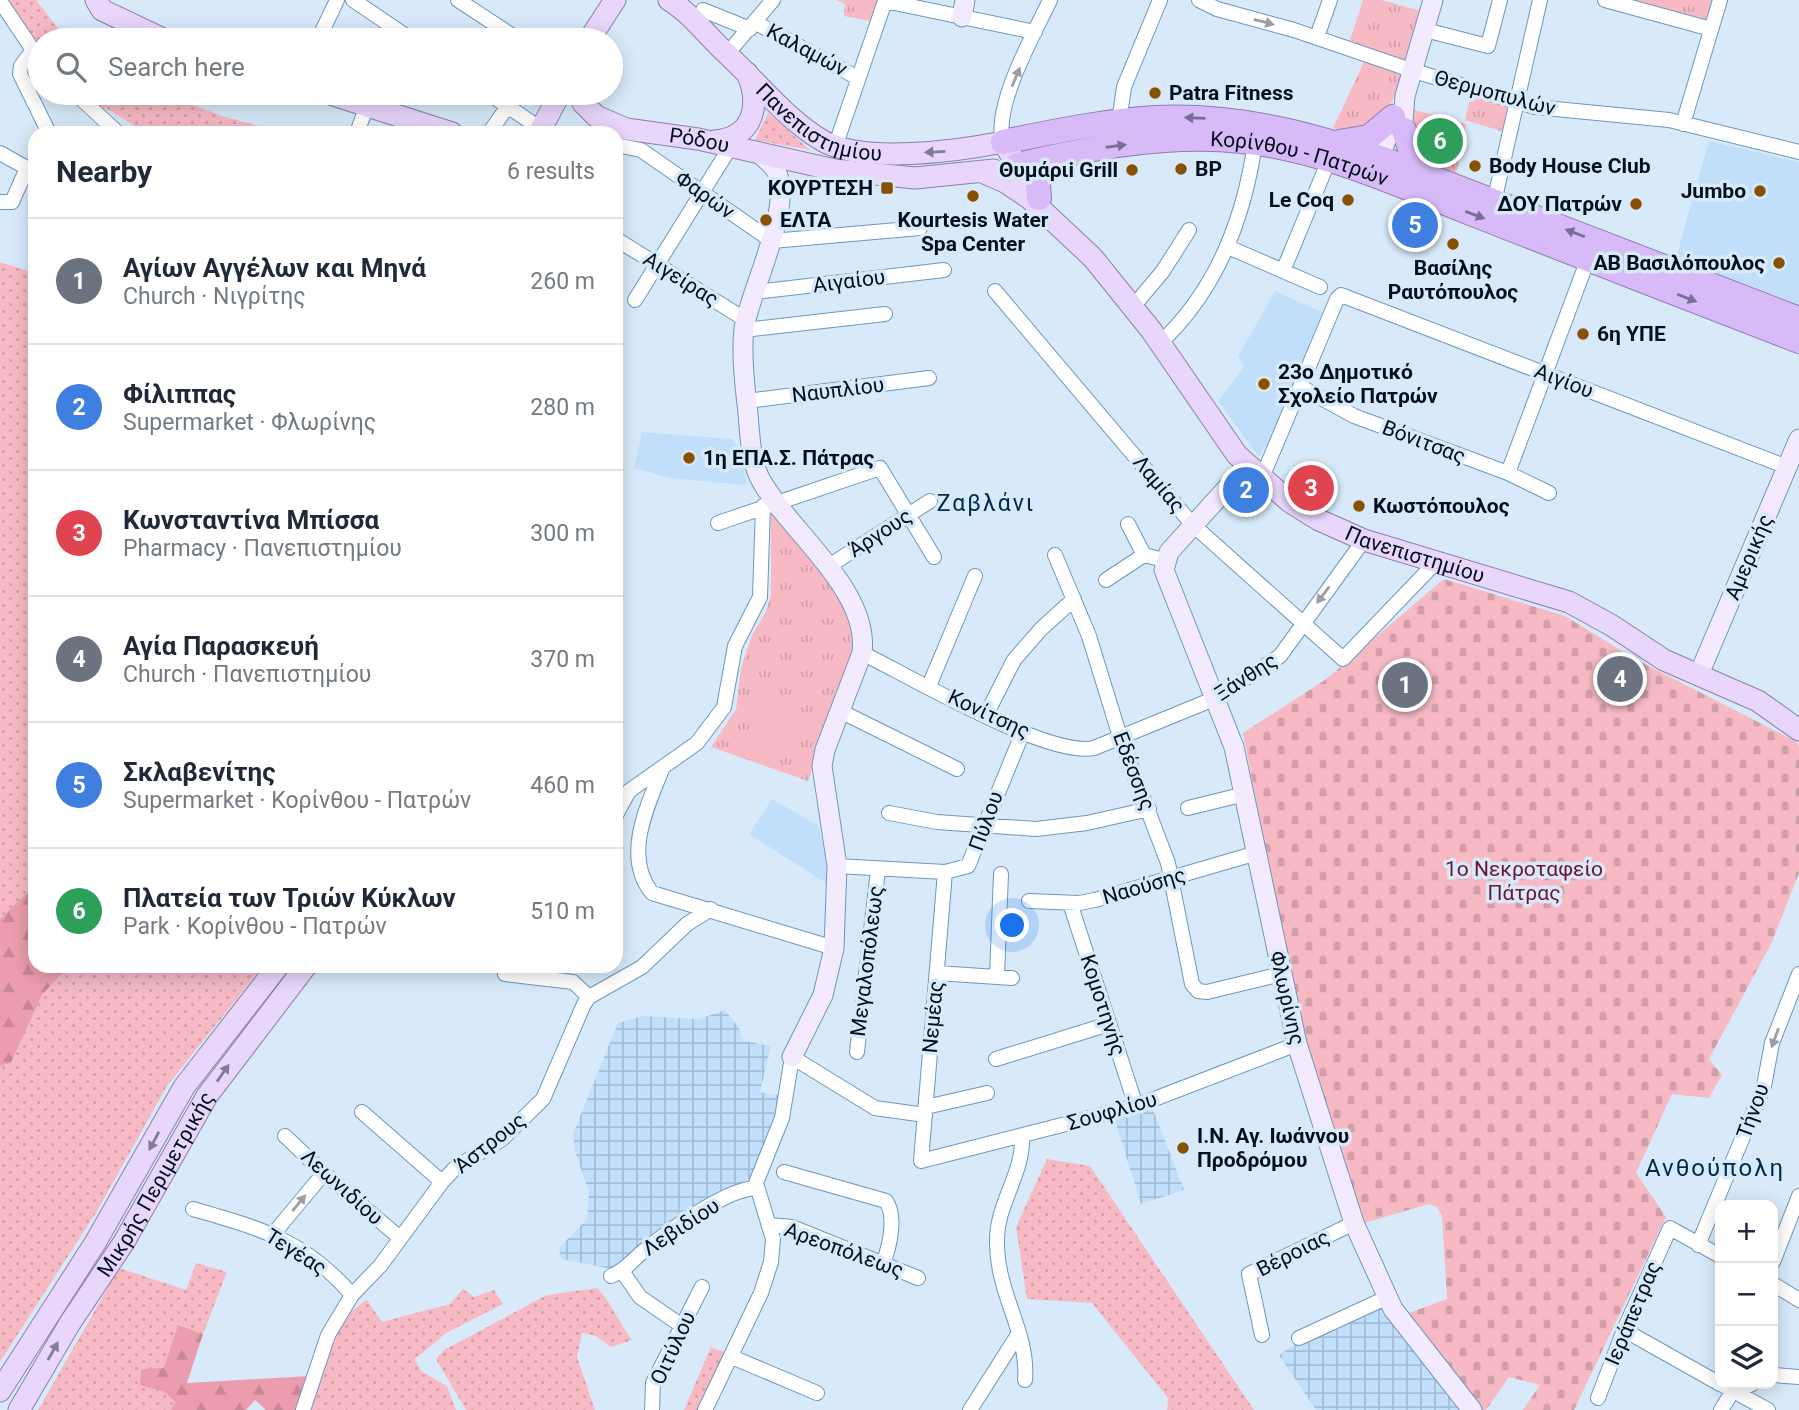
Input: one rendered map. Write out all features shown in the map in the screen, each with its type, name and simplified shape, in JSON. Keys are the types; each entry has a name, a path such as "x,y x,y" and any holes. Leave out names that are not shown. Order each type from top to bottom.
{"highway":[{"path":"1331,151 1369,137 1401,114 1411,152 1433,178"},
{"name":"Κορίνθου - Πατρών","path":"1003,142 1119,122 1191,117 1237,121 1384,170 1588,259 1799,341"},
{"name":"Κορίνθου - Πατρών","path":"1017,165 1162,140 1255,143 1331,151"},
{"path":"1045,208 1037,173 1048,158"},
{"name":"Κορίνθου - Πατρών","path":"1384,170 1433,178 1799,319"}],"main road":[{"name":"Πανεπιστημίου","path":"671,0 700,10 727,54 804,127 835,147 868,151 931,152 1003,142 1045,208 1093,258 1160,343 1254,473 1318,520 1364,540 1569,602 1611,625 1664,660 1758,701 1799,730"},
{"path":"102,3 145,28"},
{"path":"596,28 608,5"},
{"path":"698,139 727,139 748,125 754,115 755,100 747,71"},
{"path":"367,105 431,126"},
{"path":"543,126 554,105"},
{"name":"Ρόδου","path":"584,105 596,116 620,126"},
{"name":"Ρόδου","path":"623,127 632,131 698,139 835,170"},
{"path":"623,131 632,131"},
{"name":"Κορίνθου - Πατρών","path":"982,172 1017,165"},
{"name":"Πανεπιστημίου","path":"835,170 915,178 982,172 1011,185 1045,208"},
{"name":"Μικρής Περιμετρικής","path":"0,1391 95,1243 189,1080 273,973"},
{"name":"Μικρής Περιμετρικής","path":"19,1410 84,1300 124,1242 207,1096 301,973"}],"street":[{"path":"323,28 337,0"},
{"path":"353,0 394,28"},
{"path":"458,0 501,28"},
{"path":"727,54 773,0"},
{"path":"1003,142 1000,131 1003,110 1050,0"},
{"path":"1119,122 1124,87 1160,0"},
{"name":"Θερμοπυλών","path":"1199,0 1217,9 1317,37 1414,71 1518,102 1556,111 1638,116 1684,124 1799,152"},
{"path":"1317,37 1329,0"},
{"path":"1384,170 1433,0"},
{"path":"1425,30 1488,46 1500,0"},
{"path":"1494,202 1539,0"},
{"path":"1605,0 1711,29"},
{"path":"1684,124 1720,0"},
{"path":"0,1 28,41"},
{"path":"835,147 885,1 963,9 1035,32"},
{"name":"Καλαμών","path":"700,10 753,26 858,78"},
{"path":"28,61 21,66 20,78 28,93"},
{"path":"34,105 45,126"},
{"path":"88,105 110,126"},
{"path":"360,126 367,105"},
{"path":"494,126 508,106 534,126"},
{"path":"1160,343 1192,309 1228,247 1244,195 1255,143"},
{"name":"Φαρών","path":"623,146 641,150 772,241"},
{"path":"635,300 731,146"},
{"path":"705,1410 732,1357 769,1272 773,1247 769,1225 756,1188 782,1118 792,1058 823,995 834,948 837,866 822,766 838,710 862,653 862,627 829,566 769,504 755,466 747,401 745,325 772,241 779,178 775,168 756,151"},
{"path":"1283,271 1331,151"},
{"path":"0,153 28,167"},
{"path":"779,178 796,167 835,170"},
{"path":"0,202 12,202 28,174"},
{"path":"772,241 920,228"},
{"path":"1132,308 1163,271 1189,230"},
{"name":"Αιγείρας","path":"623,243 745,325"},
{"path":"1228,247 1320,287"},
{"path":"1508,473 1588,259"},
{"name":"Αιγαίου","path":"755,292 944,270"},
{"name":"Λαμίας","path":"995,290 1192,524 1343,659 1438,561"},
{"name":"Αιγίου","path":"1301,387 1336,299 1341,295 1787,467"},
{"path":"745,325 885,314"},
{"name":"Ναυπλίου","path":"747,401 929,378"},
{"path":"1128,524 1144,555 1164,561 1192,524 1254,473 1301,387"},
{"name":"Βόνιτσας","path":"1301,387 1354,416 1508,473 1519,481 1549,493"},
{"name":"Αμερικής","path":"1699,674 1799,439"},
{"path":"719,523 880,468 934,557"},
{"name":"Άργους","path":"829,566 930,501"},
{"path":"623,802 629,791 697,743 724,707 736,646 757,605 762,586 769,504"},
{"name":"Ξάνθης","path":"1121,740 1216,698 1283,654 1303,622 1364,540"},
{"name":"Εδέσσης","path":"1055,555 1102,673 1121,740 1149,808 1172,879 1192,984 1198,991 1280,974"},
{"path":"1106,580 1144,555"},
{"name":"Φλωρίνης","path":"1164,561 1166,575 1234,747 1280,974 1297,1044 1354,1223 1386,1298 1472,1410"},
{"path":"929,685 975,576"},
{"path":"986,715 1014,660 1041,629 1074,599"},
{"name":"Κονίτσης","path":"862,653 1023,732 1080,751 1121,740"},
{"path":"838,710 957,769"},
{"name":"Πύλου","path":"945,873 965,868 971,863 984,824 1023,732"},
{"path":"663,767 638,832 644,883 652,893 834,948"},
{"path":"1188,808 1245,794"},
{"path":"889,813 929,821 984,824 1008,829 1047,828 1107,819 1149,808"},
{"name":"Ναούσης","path":"1029,901 1070,903 1104,898 1257,853"},
{"path":"837,866 945,873"},
{"name":"Μεγαλοπόλεως","path":"857,1052 878,870"},
{"name":"Νεμέας","path":"921,1161 945,873"},
{"path":"937,972 1004,977 1001,874"},
{"name":"Κομοτηνής","path":"1070,903 1136,1106"},
{"path":"505,974 573,982 589,997 642,967 687,924 711,909"},
{"name":"Τήνου","path":"1698,1245 1765,1083 1772,1043 1799,974"},
{"name":"Άστρους","path":"303,1410 328,1335 352,1295 380,1266 455,1168 502,1139 543,1099 579,1013 589,997"},
{"path":"996,1059 1109,1024"},
{"name":"Σουφλίου","path":"921,1161 1136,1106 1297,1044"},
{"path":"792,1058 875,1108 925,1111 988,1093"},
{"path":"362,1112 442,1182"},
{"name":"Λεωνιδίου","path":"285,1136 400,1238"},
{"path":"1022,1136 1020,1163 1001,1213 997,1240 1002,1288 1024,1344 1024,1380"},
{"path":"784,1172 886,1201 891,1211 891,1224 883,1264"},
{"path":"274,1233 324,1173"},
{"name":"Λεβιδίου","path":"682,1326 639,1297 617,1273 646,1248 692,1218 743,1189 756,1188"},
{"path":"1778,1252 1796,1214 1799,1196"},
{"name":"Τεγέας","path":"193,1209 274,1233 315,1259 352,1295"},
{"name":"Βέροιας","path":"1262,1335 1249,1274 1354,1223"},
{"name":"Αρεοπόλεως","path":"769,1225 792,1227 918,1278"},
{"name":"Ιεράπετρας","path":"1598,1398 1624,1330 1670,1228 1698,1245"},
{"path":"1698,1245 1715,1254"},
{"name":"Οιτύλου","path":"652,1410 653,1383 702,1287"},
{"path":"1778,1287 1799,1300"},
{"path":"1299,1338 1386,1298"},
{"path":"1624,1330 1715,1381"},
{"path":"970,1410 1019,1333"},
{"path":"732,1357 817,1393"},
{"path":"1778,1375 1799,1377"},
{"path":"1731,1389 1768,1410"},
{"path":"1721,1410 1735,1391 1740,1389"}],"shaded area":[{"path":"1709,141 1799,162 1799,304 1676,258"},
{"name":"23ο Δημοτικό Σχολείο Πατρών","path":"1275,291 1326,314 1283,418 1259,457 1218,401 1244,367 1238,357"},
{"name":"1η ΕΠΑ.Σ. Πάτρας","path":"642,432 732,439 739,448 746,481 744,485 669,478 634,468"},
{"path":"772,799 819,826 827,863 826,883 749,834"},
{"path":"725,1010 737,1025 744,1041 771,1046 760,1092 781,1096 780,1115 754,1176 700,1206 612,1269 561,1259 559,1248 587,1219 589,1192 575,1152 573,1134 618,1023 643,1016 699,1019"},
{"path":"1152,1107 1184,1190 1141,1204 1114,1117"},
{"path":"1384,1303 1462,1410 1316,1410 1279,1355 1307,1336"}],"green space":[{"path":"4,0 36,0 58,28 28,28 28,33"},
{"path":"836,0 882,0 874,22 844,16 845,4"},
{"path":"1363,0 1381,0 1425,12 1411,65 1350,40"},
{"path":"1633,0 1713,0 1707,20"},
{"path":"1366,58 1408,74 1382,118 1353,133 1333,128"},
{"path":"1471,93 1513,104 1507,133 1465,120"},
{"path":"92,105 193,105 258,126 135,126 106,108 100,113"},
{"path":"1411,109 1466,124 1456,174 1435,163 1422,150 1415,133"},
{"path":"768,113 810,150 755,140"},
{"path":"0,262 28,271 28,892 0,919"},
{"path":"775,511 862,627 808,781 711,747 736,709 741,668 752,635 766,612 771,595 771,514"},
{"name":"1o Νεκροταφείο Πάτρας","path":"1444,579 1565,616 1635,659 1797,742 1799,746 1799,873 1772,942 1709,1059 1722,1075 1709,1098 1672,1094 1636,1173 1666,1217 1574,1410 1523,1410 1540,1385 1509,1377 1486,1410 1481,1410 1406,1314 1447,1299 1442,1216 1437,1207 1429,1204 1364,1223 1301,1031 1243,733 1325,680"},
{"path":"751,691 798,710 787,737 740,718"},
{"path":"749,728 780,741 774,755 743,743"},
{"path":"28,892 28,973 62,973 42,995 11,1063 0,1066 0,919"},
{"path":"62,973 257,973 167,1086 97,1211 0,1362 0,1066 11,1063 42,995"},
{"path":"1047,1159 1090,1166 1254,1410 1167,1410 1168,1398 1092,1303 1027,1299 1016,1227"},
{"path":"196,1263 227,1272 203,1334 178,1325 163,1391 175,1402 171,1410 38,1410 119,1268 186,1290"},
{"path":"597,1288 632,1340 611,1347 596,1336 582,1333 577,1357 595,1410 466,1410 436,1359 444,1350 547,1295"},
{"path":"463,1289 474,1297 494,1290 503,1304 446,1333 415,1359 421,1371 447,1386 456,1410 306,1410 326,1348 342,1321 353,1310 367,1300 382,1322 450,1304"},
{"path":"178,1325 203,1334 187,1383 310,1376 300,1410 266,1410 255,1400 246,1410 171,1410 175,1402 163,1391 140,1385 141,1369 164,1368"},
{"path":"711,1347 731,1355 702,1410 684,1410"}],"place":[{"name":"Patra Fitness","path":"1155,93"},
{"name":"Πλατεία των Τριών Κύκλων","path":"1440,141"},
{"name":"Body House Club","path":"1475,166"},
{"name":"BP","path":"1181,169"},
{"name":"Θυμάριi Grill","path":"1132,170"},
{"name":"ΚΟΥΡΤΕΣΗ","path":"887,188"},
{"name":"Jumbo","path":"1760,191"},
{"name":"Kourtesis Water Spa Center","path":"973,196"},
{"name":"Le Coq","path":"1348,200"},
{"name":"ΔΟΥ Πατρών","path":"1636,204"},
{"name":"ΕΛΤΑ","path":"766,220"},
{"name":"Σκλαβενίτης","path":"1415,225"},
{"name":"Βασίλης Ραυτόπουλος","path":"1453,244"},
{"name":"ΑΒ Βασιλόπουλος","path":"1779,263"},
{"name":"6η ΥΠΕ","path":"1583,334"},
{"name":"23ο Δημοτικό Σχολείο Πατρών","path":"1264,384"},
{"name":"1η ΕΠΑ.Σ. Πάτρας","path":"689,458"},
{"name":"Κωνσταντίνα Μπίσσα","path":"1311,488"},
{"name":"Φίλιππας","path":"1246,490"},
{"name":"Κωστόπουλος","path":"1359,506"},
{"name":"Αγία Παρασκευή","path":"1620,679"},
{"name":"Αγίων Αγγέλων και Μηνά","path":"1405,685"},
{"name":"Ι.Ν. Αγ. Ιωάννου Προδρόμου","path":"1183,1148"}],"district":[{"name":"Ζαβλάνι","path":"986,503"},
{"name":"Ανθούπολη","path":"1715,1168"}]}
